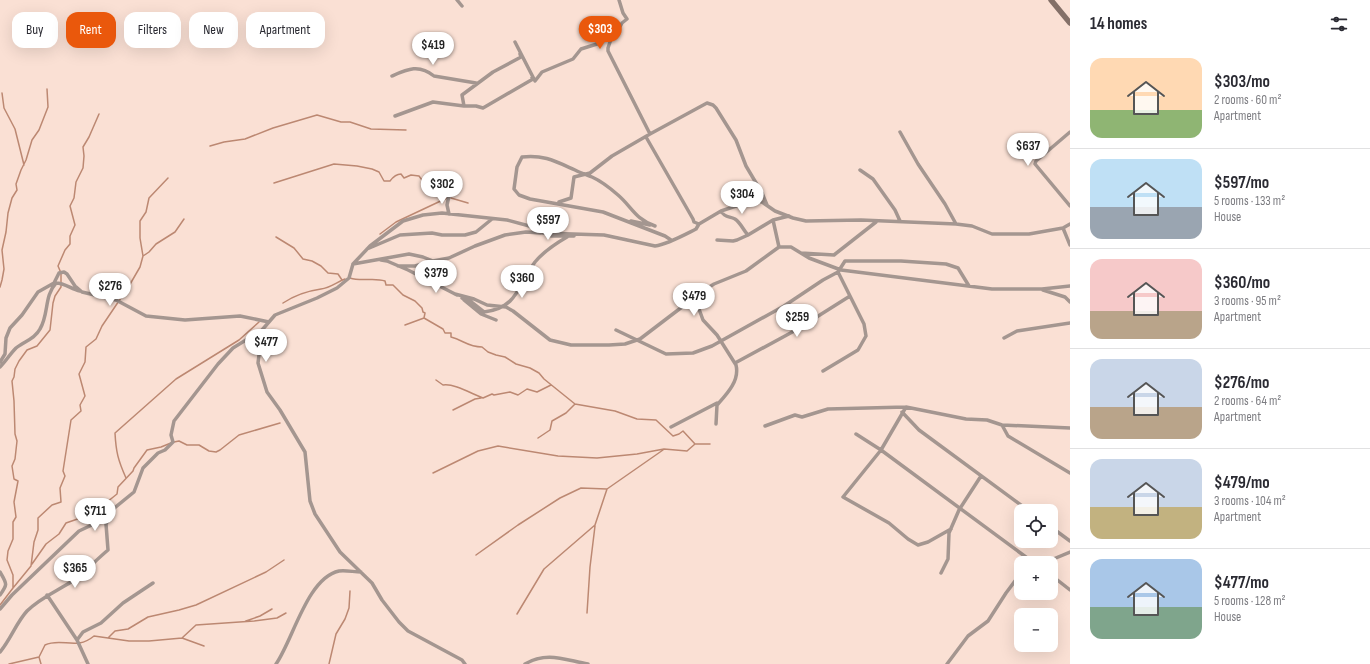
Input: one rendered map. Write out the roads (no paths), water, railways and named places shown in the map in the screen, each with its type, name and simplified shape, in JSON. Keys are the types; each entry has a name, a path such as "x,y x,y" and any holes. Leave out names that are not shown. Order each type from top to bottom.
{"main road":[{"path":"1051,0 1070,23"}],"street":[{"path":"457,0 462,6"},
{"path":"395,116 433,102 483,108 533,79 515,42 535,81 542,72 573,59 581,49 596,44 617,32 622,23 627,19 623,14 619,0"},
{"path":"612,36 608,51 650,134"},
{"path":"464,106 462,95 476,83 493,72 521,57"},
{"path":"392,76 412,68 429,72 434,76 476,83"},
{"path":"556,202 571,198 574,177 590,173 612,156 705,104 709,104 713,105 736,140 746,166 768,205"},
{"path":"900,132 918,164 945,204 956,224"},
{"path":"1070,132 1036,161 1035,164 1070,206"},
{"path":"646,137 692,219 698,224"},
{"path":"624,220 655,226 647,223 634,213 624,200 593,177 585,175 567,165 548,159 530,156 522,158 517,167 514,189 519,195 530,199 556,202 603,212 665,236 671,240"},
{"path":"860,170 873,179 895,210 900,221"},
{"path":"449,214 447,205 451,187"},
{"path":"398,266 415,266 449,258 475,246 505,235 526,232 604,235 655,246 664,245 671,240 696,229 698,224 721,212 751,201 759,201 789,216 806,221 900,221 956,224 972,226 992,234 1029,234 1063,228 1070,224"},
{"path":"721,212 725,216 733,218 739,222 748,235"},
{"path":"0,609 12,595 79,531 96,523 134,492 143,468 158,453 165,450 173,442 171,435 174,421 218,364 233,348 262,330 274,315 317,298 337,288 349,278 353,264 364,250 403,221 423,215 442,213 507,220 533,227 552,236 568,237 604,235"},
{"path":"717,240 733,241 748,235 773,220 789,216"},
{"path":"364,250 400,235 432,233 442,235 465,235 476,232 492,219"},
{"path":"773,220 779,247"},
{"path":"800,253 834,255 876,222"},
{"path":"1063,228 1070,245"},
{"path":"376,259 387,261 470,301 484,312 506,305 518,291 535,263 543,254 568,237"},
{"path":"455,294 474,299 487,305 503,307 513,311 550,340 571,345 609,345 625,344 637,340 702,291 714,284 746,271 779,247 790,246 809,258 840,271 992,289 1042,289 1070,286"},
{"path":"353,264 409,254 433,261"},
{"path":"616,330 666,354 693,353 721,341 840,271 845,261 901,261 946,264 958,268 969,286"},
{"path":"823,371 858,350 866,336 864,324 850,296 840,271"},
{"path":"0,362 5,354 6,338 8,333 38,292 54,282 59,273 64,272 67,274 75,286 81,291"},
{"path":"0,367 15,349 32,340 38,333 44,321 48,295 56,283 61,283 74,290 116,300 146,316 185,320 240,316 269,322"},
{"path":"1042,289 1065,298 1070,302"},
{"path":"702,291 699,309 706,324 714,330 735,363 737,369 734,382 722,401 717,405 716,408 718,416 716,424"},
{"path":"735,363 796,330 850,296"},
{"path":"462,298 481,314 496,320"},
{"path":"1004,338 1017,331 1070,323"},
{"path":"262,330 258,363 267,392 280,410 305,452 310,501 315,514 340,552 372,583 382,600 399,622 408,631 462,660 465,664"},
{"path":"671,427 722,401"},
{"path":"906,407 880,450 843,497 889,524 918,545 928,542 951,529"},
{"path":"765,426 794,415 802,417 828,409 906,407 966,419 987,420 1002,426 1070,428"},
{"path":"902,412 919,430 1019,504"},
{"path":"1002,426 1008,436 1070,473"},
{"path":"856,434 1024,556"},
{"path":"941,573 948,559 949,533 960,509 981,476"},
{"path":"0,652 26,612 47,595 71,582 108,550 106,524 117,506"},
{"path":"1058,532 1070,541"},
{"path":"1058,557 1070,552"},
{"path":"277,663 306,603 323,580 331,574 340,571 361,572"},
{"path":"0,572 6,582 6,587 0,595"},
{"path":"1058,581 1070,590"},
{"path":"947,664 968,636 988,621 1014,582"},
{"path":"77,640 83,632 101,623 123,603 153,583"},
{"path":"47,595 77,640 88,664"},
{"path":"524,664 532,660 552,656 588,664"}],"waterway":[{"path":"0,287 4,269 2,250 8,213 12,198 17,190 16,184 32,140 39,130 48,107 47,89"},
{"path":"2,93 4,108 15,129 24,165"},
{"path":"0,605 13,588 13,575 7,560 8,551 13,539 13,522 16,517 14,502 18,481 14,479 12,466 15,459 17,441 15,434 12,381 15,369 27,350 37,346 50,330 53,303 55,296 61,287 61,273 58,266 65,250 70,244 70,236 75,225 70,206 74,198 76,182 83,168 83,147 99,114"},
{"path":"210,146 245,139 273,128 317,115 341,122 350,122 371,129 406,130"},
{"path":"274,183 334,164 357,166 379,172 384,181 390,181 395,176 400,174 404,178 411,175 419,176 422,180 428,182 444,199"},
{"path":"13,588 31,566 34,542 38,530 38,518 52,505 61,502 60,488 65,476 63,471 71,420 81,411 80,405 85,396 79,374 85,362 86,347 96,339 102,326 140,267 143,256 140,238 140,221 146,212 149,198 168,178"},
{"path":"380,234 396,222 447,198"},
{"path":"451,198 468,203"},
{"path":"143,256 156,244 175,232 184,219"},
{"path":"276,237 294,248 303,259 312,261 321,266 328,273 338,274 342,280"},
{"path":"350,278 359,280 381,280 385,281 386,285 393,285 403,295 415,301 422,308 423,312 425,313 424,318"},
{"path":"283,303 301,294 327,287 345,279"},
{"path":"405,325 424,318 443,329 445,333 451,333 451,337 469,345 482,347 488,352 505,357 516,364 530,368 539,373 544,379 575,404"},
{"path":"126,478 118,456 115,433 176,379 239,340 259,322"},
{"path":"436,380 443,385 458,387 483,398 492,394 494,395 510,392 518,395 527,389 537,392 551,385"},
{"path":"453,410 475,399 481,398"},
{"path":"538,438 550,430 552,421 566,413 575,404 615,411 637,419 656,420 673,436 683,431 695,444"},
{"path":"174,442 179,441 187,445 199,445 209,451 216,452 239,435 280,423"},
{"path":"32,564 46,544 59,534 66,523 92,514 117,494 118,487 133,471 147,450 171,443"},
{"path":"433,473 478,451 498,446 558,456 597,458 637,454 664,449 687,451 695,444 710,444"},
{"path":"476,555 518,525 560,498 581,488 607,489 663,450"},
{"path":"517,614 544,569 595,525 607,489"},
{"path":"587,613 590,567 595,526"},
{"path":"108,638 115,631 128,629 148,617 196,605 266,572 284,560"},
{"path":"329,664 336,634 345,619 349,608 350,591"},
{"path":"246,621 260,616 272,609"},
{"path":"182,638 196,625 277,618 286,613"},
{"path":"9,664 39,657 45,645 51,643 81,643 94,636 129,641 182,638 204,646"},
{"path":"39,657 41,664"}]}
